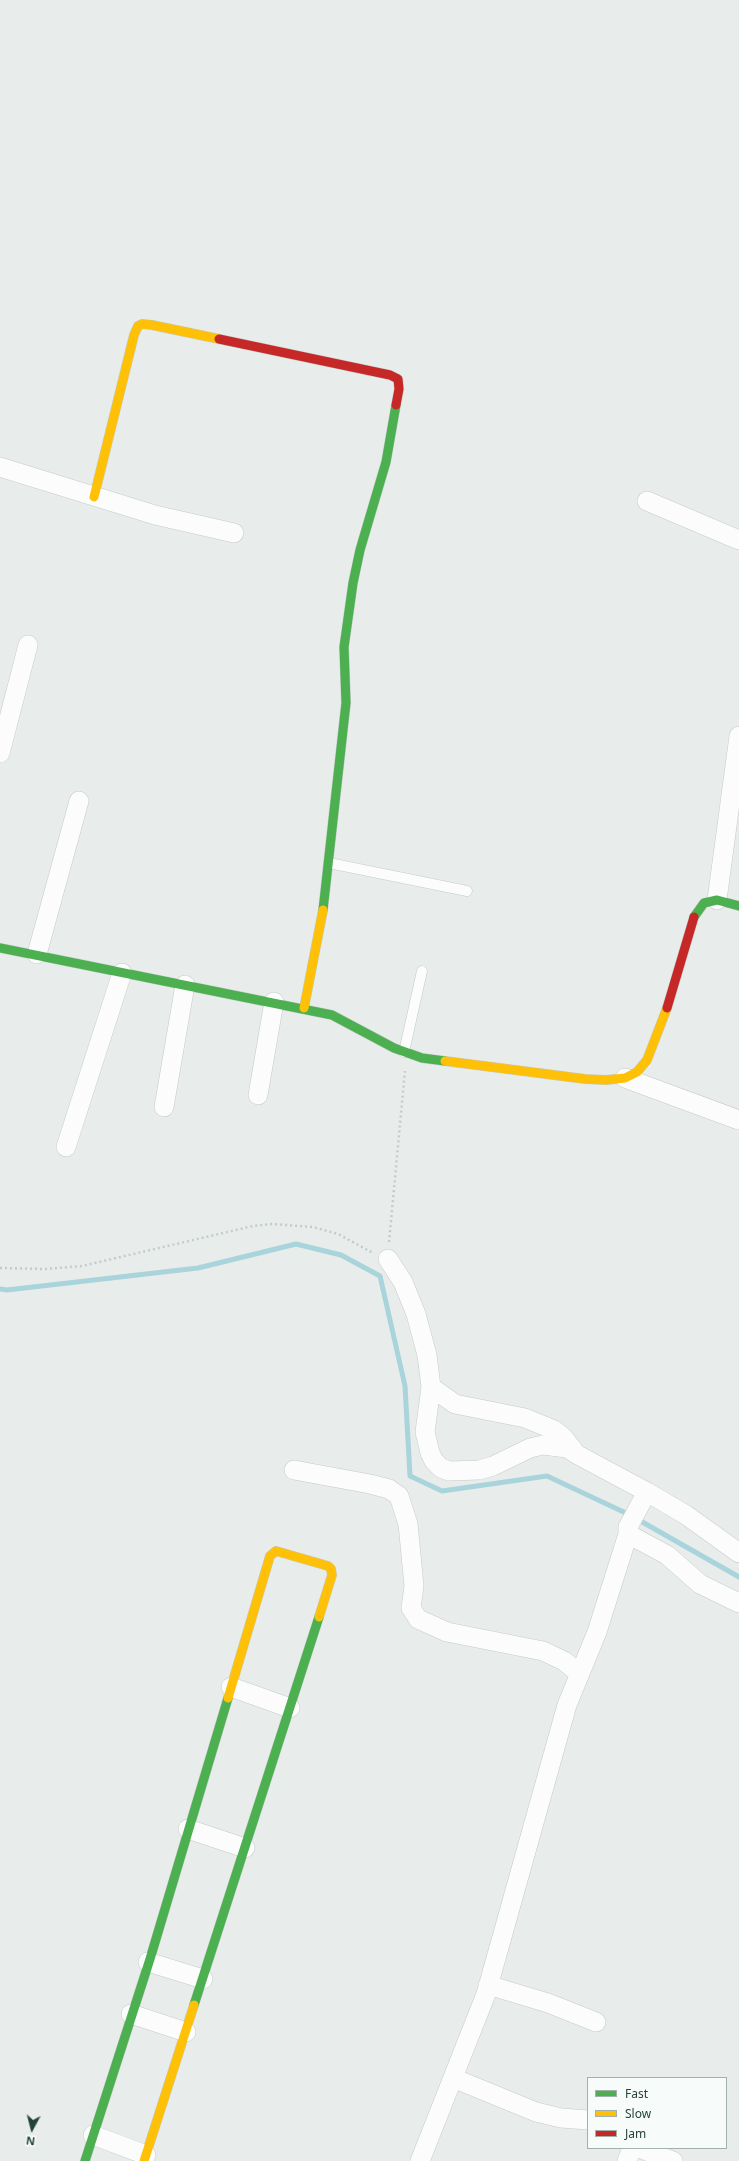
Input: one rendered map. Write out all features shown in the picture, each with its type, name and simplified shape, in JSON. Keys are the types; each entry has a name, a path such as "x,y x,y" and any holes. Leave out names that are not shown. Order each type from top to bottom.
{"street":[{"path":"94,497 134,335 138,326 142,324 390,375 398,379 399,390 386,462 360,550 346,633 343,656 346,698 329,863 323,910 304,1008"},
{"path":"0,467 155,515 234,533"},
{"path":"646,501 739,540"},
{"path":"0,753 28,645"},
{"path":"717,900 739,736"},
{"path":"37,954 79,801"},
{"path":"0,948 37,954 122,973 304,1008 332,1015 405,1052 422,1058 585,1079 606,1080 625,1078 637,1072 646,1060 657,1040 693,919 704,903 717,900 739,906"},
{"path":"66,1147 122,973"},
{"path":"164,1107 185,986"},
{"path":"258,1095 274,1002"},
{"path":"625,1078 739,1120"},
{"path":"388,1259 403,1282 416,1314 427,1354 431,1387 425,1432 430,1453 434,1461 441,1468 455,1472 479,1470 493,1466 530,1448 543,1445 567,1448 645,1495 686,1515 739,1552"},
{"path":"431,1387 455,1404 525,1418 554,1430 564,1438 578,1456"},
{"path":"294,1470 370,1484 389,1489 399,1496 408,1524 414,1586 411,1608 418,1619 447,1632 543,1651 564,1661 580,1673"},
{"path":"420,2161 488,1985 567,1705 598,1632 628,1531 645,1495"},
{"path":"628,1531 667,1555 700,1584 739,1603"},
{"path":"85,2161 148,1962 270,1556 276,1551 281,1551 328,1566 331,1569 332,1575 145,2158 93,2136"},
{"path":"231,1687 290,1708"},
{"path":"188,1829 245,1848"},
{"path":"148,1962 203,1979"},
{"path":"488,1985 548,2003 596,2022"},
{"path":"132,2014 186,2032"},
{"path":"453,2078 536,2112 561,2118 587,2120"},
{"path":"627,2161 632,2149"},
{"path":"642,2149 673,2161"}],"lane":[{"path":"329,863 467,891"},
{"path":"405,1052 422,971"}],"path":[{"path":"0,1268 45,1269 82,1266 253,1226 274,1224 313,1227 338,1234 388,1259 405,1052"}],"waterway":[{"path":"0,1289 7,1290 198,1268 296,1244 341,1255 380,1276 405,1386 410,1476 442,1491 547,1476 630,1515"},
{"path":"637,1519 739,1577"}],"traffic: fast":[{"path":"323,910 346,703 344,647 353,583 360,550 386,462 396,405"},
{"path":"694,917 704,903 717,900 739,906"},
{"path":"0,948 332,1015 394,1048 422,1058 445,1061"},
{"path":"194,2005 319,1617"},
{"path":"85,2161 150,1959 228,1698"}],"traffic: slow":[{"path":"94,497 134,335 138,326 142,324 152,325 219,339"},
{"path":"304,1008 323,910"},
{"path":"445,1061 585,1079 606,1080 625,1078 637,1072 647,1060 667,1008"},
{"path":"228,1698 270,1556 276,1551 328,1566 331,1569 332,1575 319,1617"},
{"path":"144,2161 194,2005"}],"traffic: jam":[{"path":"219,339 390,375 398,379 399,389 396,405"},
{"path":"667,1008 694,917"}]}
